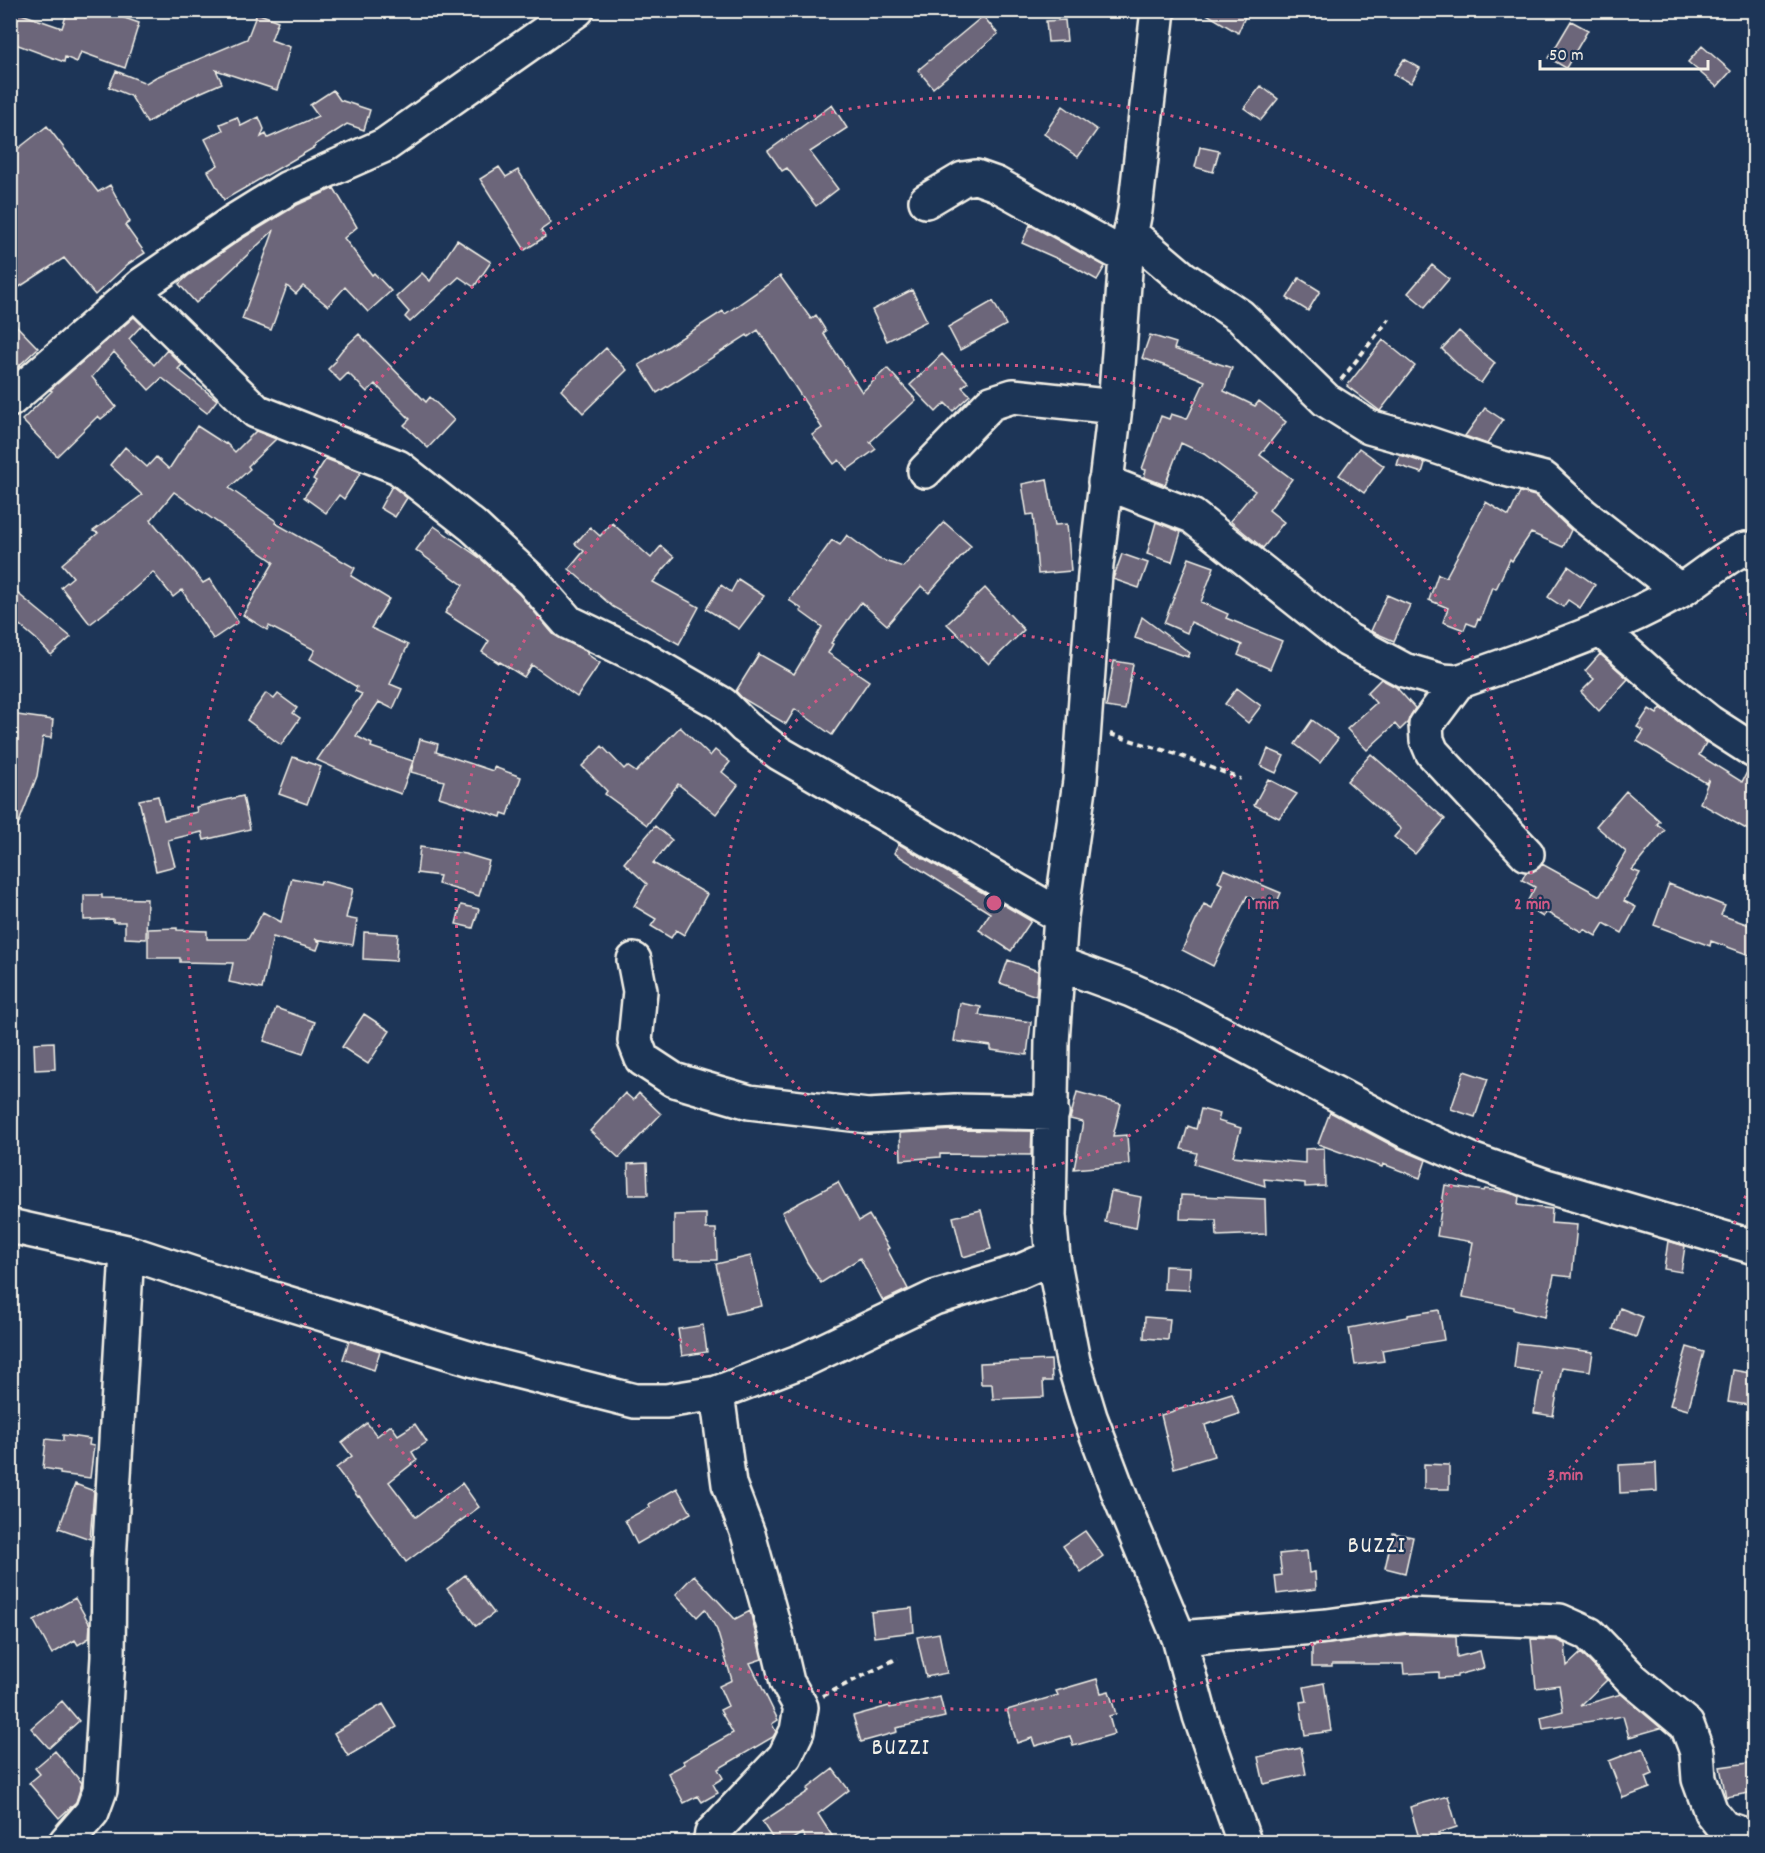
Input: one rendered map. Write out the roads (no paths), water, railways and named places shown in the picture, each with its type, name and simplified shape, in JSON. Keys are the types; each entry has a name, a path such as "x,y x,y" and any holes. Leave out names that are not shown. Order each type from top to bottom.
{"street":[{"path":"10,400 143,284 288,188 385,145 577,10"},
{"path":"1158,10 1144,140 1129,245 1115,407 1095,574 1080,781 1060,916 1052,1042 1049,1216 1053,1257 1073,1361 1090,1417 1121,1499 1179,1638 1200,1716 1244,1842"},
{"path":"926,201 963,179 976,177 1129,245 1240,316 1326,400 1369,427 1544,479 1583,515 1680,591"},
{"path":"135,292 256,411 398,467 473,526 532,581 568,622 639,656 722,704 745,727 779,753 1060,916"},
{"path":"925,471 991,403 1012,396 1115,407"},
{"path":"1105,482 1192,516 1348,640 1404,670 1442,681 1458,682 1601,630 1680,591 1730,555 1752,546"},
{"path":"1601,630 1665,687 1709,722 1755,752"},
{"path":"1458,682 1426,725 1427,740 1432,752 1527,854"},
{"path":"634,960 640,991 635,1041 642,1059 674,1080 749,1102 868,1116 955,1111 1052,1113"},
{"path":"1057,963 1131,990 1191,1017 1404,1130 1474,1161 1546,1186 1755,1247"},
{"path":"10,1226 127,1252 481,1362 635,1401 666,1401 717,1393 804,1360 934,1298 1021,1271 1053,1257"},
{"path":"66,1842 92,1812 100,1790 108,1657 109,1561 127,1252"},
{"path":"710,1842 712,1833 785,1756 796,1731 801,1707 787,1682 776,1631 748,1534 729,1484 717,1393"},
{"path":"1179,1638 1327,1626 1407,1615 1560,1621 1589,1634 1632,1679 1687,1725 1697,1752 1700,1779 1711,1812 1724,1828 1755,1838"}],"district":[{"name":"BUZZI","path":"1377,1544"},
{"name":"BUZZI","path":"901,1746"}]}
